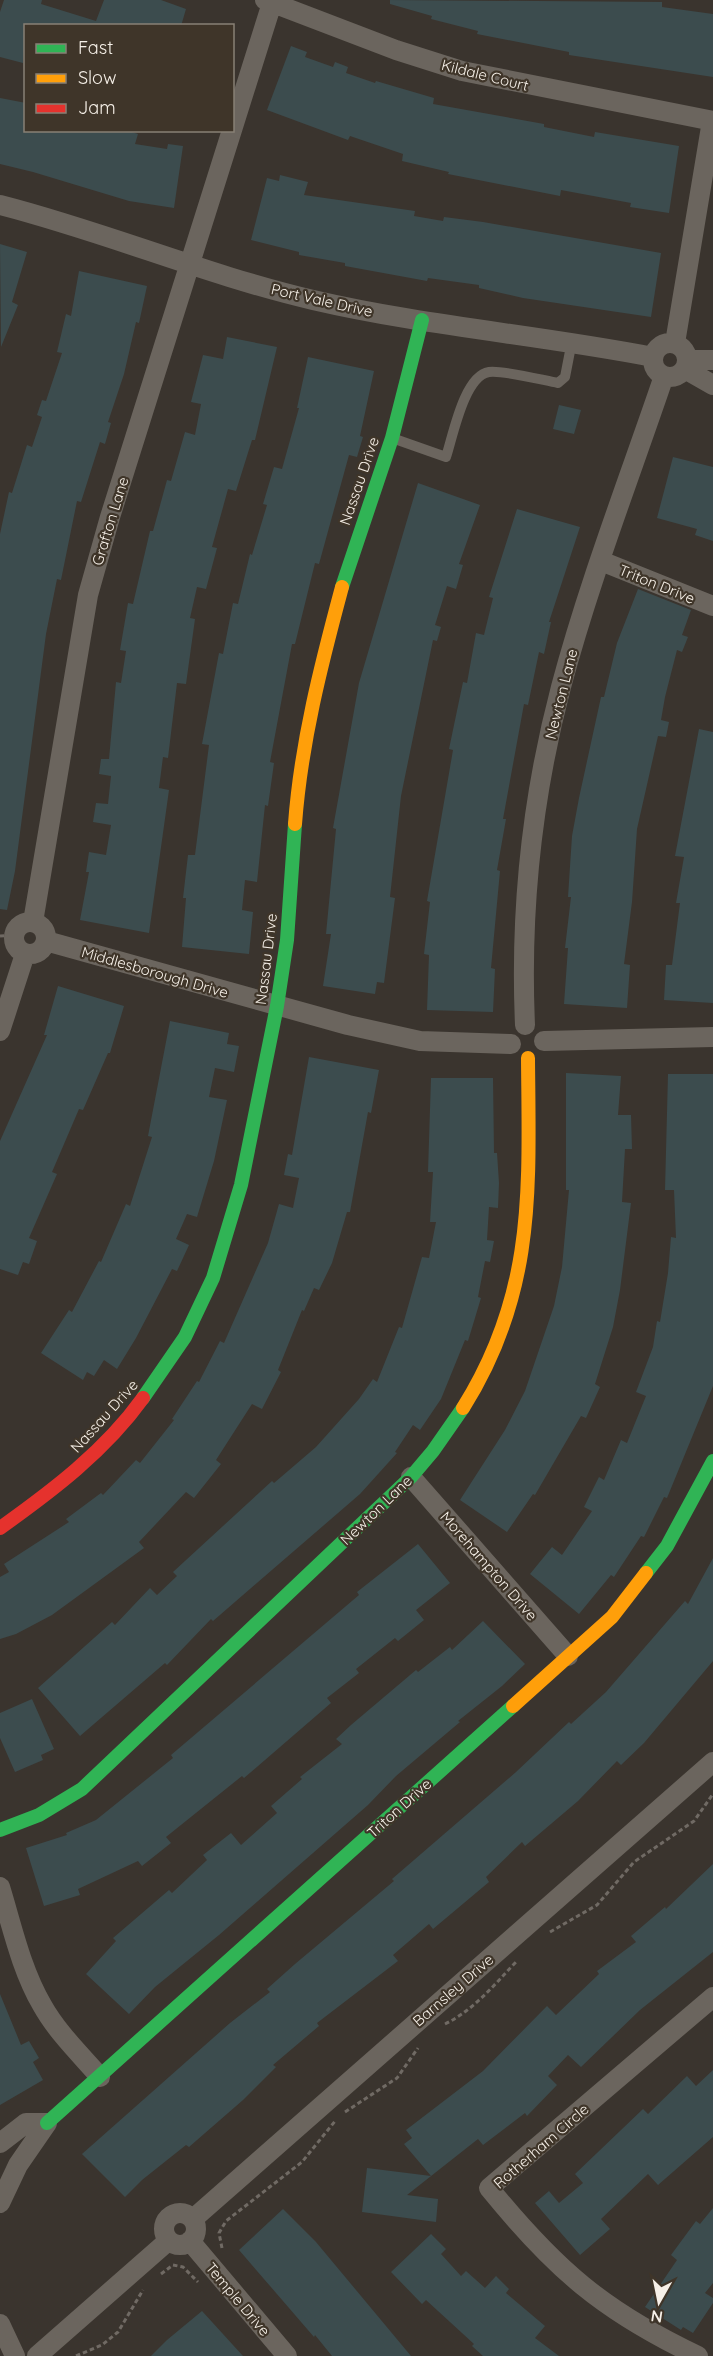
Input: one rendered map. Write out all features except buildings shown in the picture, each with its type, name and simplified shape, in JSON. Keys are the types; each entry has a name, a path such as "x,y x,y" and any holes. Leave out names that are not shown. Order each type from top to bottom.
{"street":[{"name":"Kildale Court","path":"268,1 396,50 462,71 713,121"},
{"name":"Grafton Lane","path":"234,123 268,1"},
{"path":"675,343 713,121"},
{"name":"Grafton Lane","path":"33,922 88,595 110,517 231,132"},
{"name":"Port Vale Drive","path":"0,205 91,230 190,264 311,300 422,320 572,341 653,357"},
{"name":"Nassau Drive","path":"0,1528 61,1485 108,1441 150,1391 184,1336 213,1278 234,1217 278,1006 287,940 298,780 308,726 345,575 392,438 422,320"},
{"path":"675,343 685,350 686,364 678,375 664,376 655,368 653,357 662,344 675,343"},
{"path":"686,364 713,360"},
{"path":"686,364 713,385"},
{"name":"Newton Lane","path":"525,1025 523,968 525,920 541,779 561,687 664,376"},
{"name":"Triton Drive","path":"601,561 713,606"},
{"path":"33,922 43,928 46,941 39,952 25,954 7,936 18,926 33,922"},
{"name":"Middlesborough Drive","path":"46,941 278,1006 420,1041 511,1044"},
{"path":"0,1031 25,954"},
{"path":"525,1025 541,1031 544,1041 541,1051 528,1058 515,1052 511,1044 516,1029 525,1025"},
{"path":"544,1041 713,1037"},
{"name":"Newton Lane","path":"0,1830 39,1815 82,1789 411,1477 440,1446 479,1380 516,1289 527,1227 528,1058"},
{"name":"Triton Drive","path":"0,2203 18,2165 47,2123 612,1617 648,1573 687,1513 713,1461"},
{"name":"Morehampton Drive","path":"411,1477 568,1656"},
{"name":"Barnsley Drive","path":"193,2218 713,1762"},
{"path":"0,1887 30,1982 42,2006 62,2034 100,2077"},
{"name":"Rotherham Circle","path":"698,2356 636,2325 575,2282 529,2236 489,2188 713,1996"},
{"name":"Triton Drive","path":"0,2143 26,2123 47,2123"},
{"path":"183,2213 193,2218 196,2229 190,2241 177,2246 168,2241 163,2226 168,2217 183,2213"},
{"path":"37,2356 168,2241"},
{"name":"Temple Drive","path":"190,2241 287,2356"},
{"path":"0,2324 15,2356"}],"lane":[{"path":"392,438 446,457 469,386 478,376 489,372 558,383 565,377 572,341"}],"path":[{"path":"548,1933 597,1905 634,1862 694,1821 713,1794"},
{"path":"444,2025 461,2016 483,1999 517,1961"},
{"path":"224,2250 220,2246 219,2233 226,2221 302,2162 337,2119 397,2078 421,2044"},
{"path":"154,2279 174,2265 183,2267 198,2282"},
{"path":"76,2356 102,2345 118,2332 134,2301 148,2285"}],"traffic: fast":[{"path":"342,587 392,438 422,320"},
{"path":"143,1398 185,1337 213,1278 241,1185 277,1006 287,940 295,824"},
{"path":"0,1830 39,1815 82,1789 411,1477 433,1451 463,1408"},
{"path":"646,1573 667,1546 713,1461"},
{"path":"47,2123 513,1706"}],"traffic: slow":[{"path":"295,824 307,734 319,675 342,587"},
{"path":"463,1408 487,1365 504,1323 516,1281 527,1195 528,1058"},
{"path":"513,1706 612,1617 646,1573"}],"traffic: jam":[{"path":"0,1528 39,1500 95,1453 143,1398"}]}
